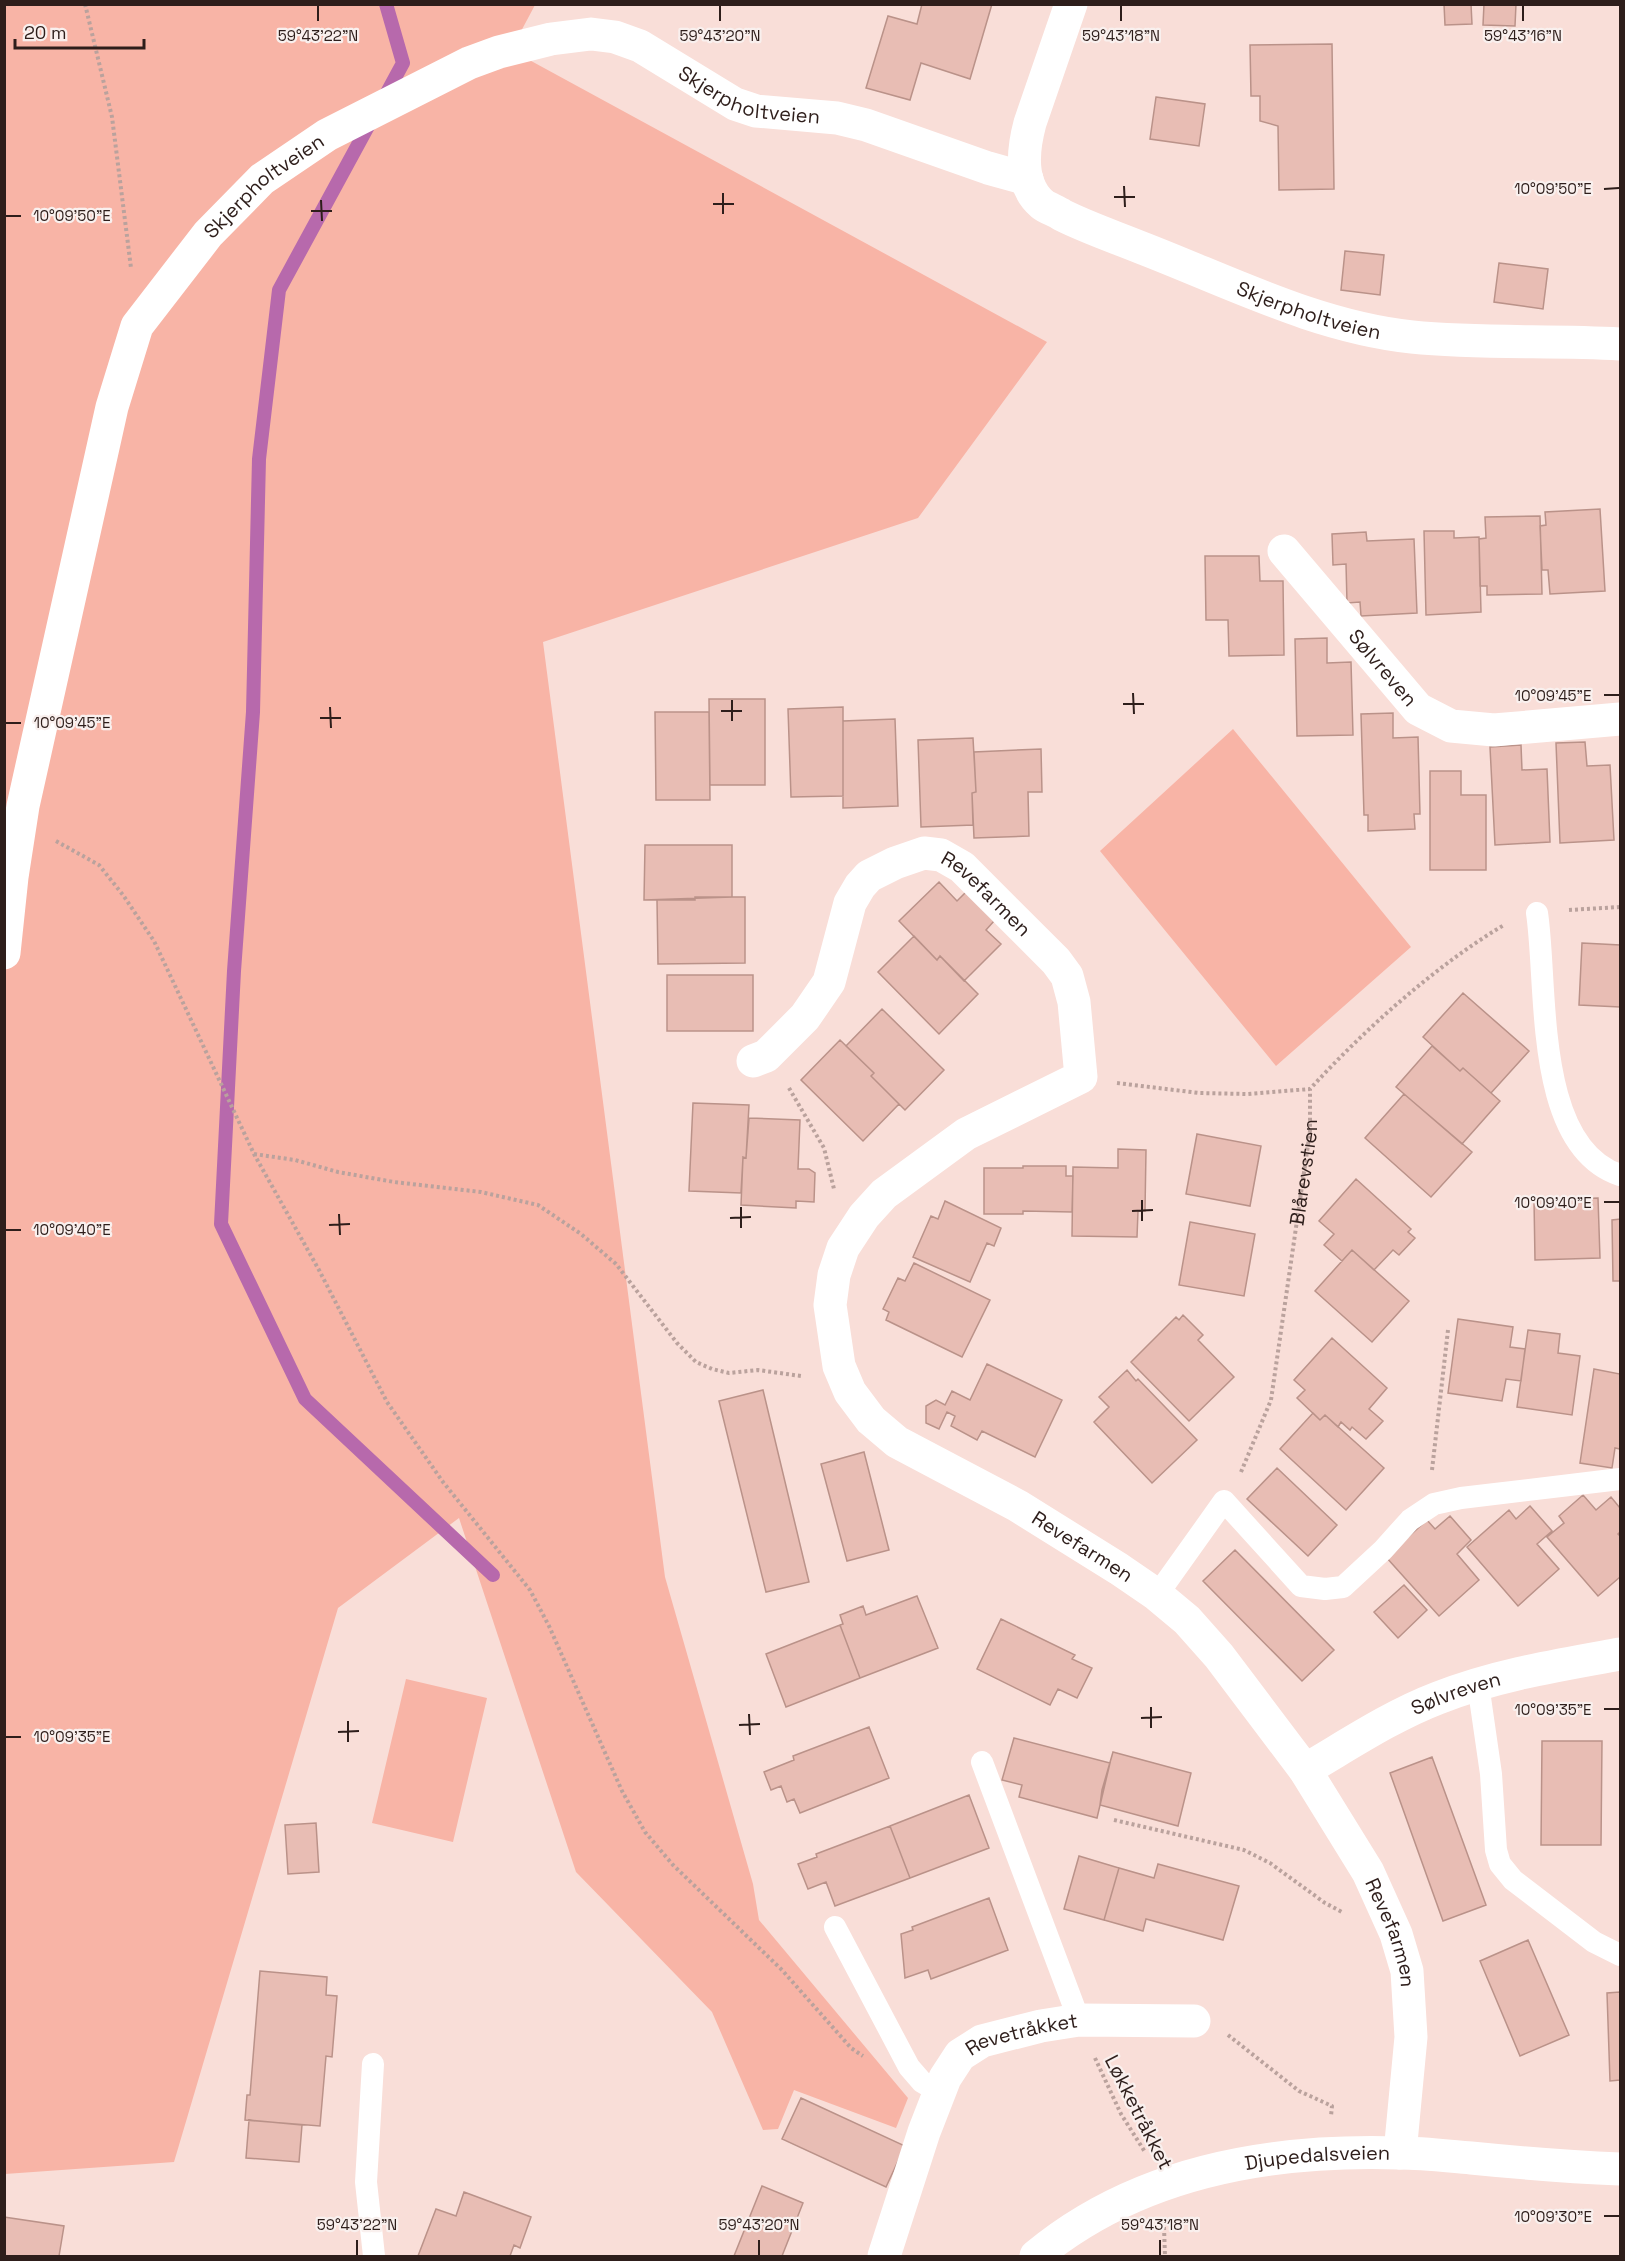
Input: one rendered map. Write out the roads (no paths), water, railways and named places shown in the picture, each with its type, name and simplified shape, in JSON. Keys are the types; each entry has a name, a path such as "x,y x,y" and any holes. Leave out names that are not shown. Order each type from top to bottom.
{"street":[{"name":"Skjerpholtveien","path":"1071,4 1025,142 1027,179 1033,193 1043,204 1079,224 1249,292 1300,311 1356,326 1422,338 1620,344"},
{"name":"Skjerpholtveien","path":"4,953 22,806 112,407 137,326 208,234 262,179 327,135 479,59 550,39 591,34 615,37 640,46 735,104 756,111 837,118 866,125 979,165 1027,179"},
{"name":"Sølvreven","path":"1284,551 1418,709 1451,726 1494,730 1620,719"},
{"name":"Revefarmen","path":"753,1062 766,1056 805,1017 829,982 850,903 860,886 869,876 895,863 924,853 941,855 962,867 1056,961 1067,976 1074,1002 1081,1077 966,1134 893,1187 871,1209 843,1248 834,1275 830,1305 839,1366 850,1392 871,1420 897,1442 1018,1506 1157,1595 1187,1620 1219,1656 1305,1770 1368,1872 1396,1934 1407,1971 1412,2037 1401,2152"},
{"name":"Sølvreven","path":"1305,1770 1388,1722 1437,1698 1478,1684 1548,1666 1620,1654"},
{"name":"Revetråkket","path":"885,2256 924,2132 945,2078 960,2055 981,2040 1079,2020 1194,2021"},
{"name":"Djupedalsveien","path":"1036,2256 1083,2223 1143,2192 1213,2170 1269,2159 1329,2153 1401,2152 1620,2169"}],"lane":[{"path":"1537,913 1546,1033 1553,1075 1566,1120 1582,1149 1601,1167 1620,1175"},
{"path":"1157,1595 1224,1501 1301,1586 1325,1589 1343,1587 1383,1550 1410,1520 1434,1504 1461,1498 1620,1479"},
{"path":"1478,1684 1491,1774 1496,1850 1500,1864 1513,1881 1594,1942 1620,1955"},
{"path":"982,1762 1079,2020"},
{"path":"835,1927 909,2067 922,2082 939,2092"},
{"path":"373,2064 366,2182 374,2256"}],"waterway":[{"path":"383,100 403,63 386,4"},
{"path":"372,119 279,290 259,459 253,712 234,971 221,1224 305,1399 493,1575"}]}
